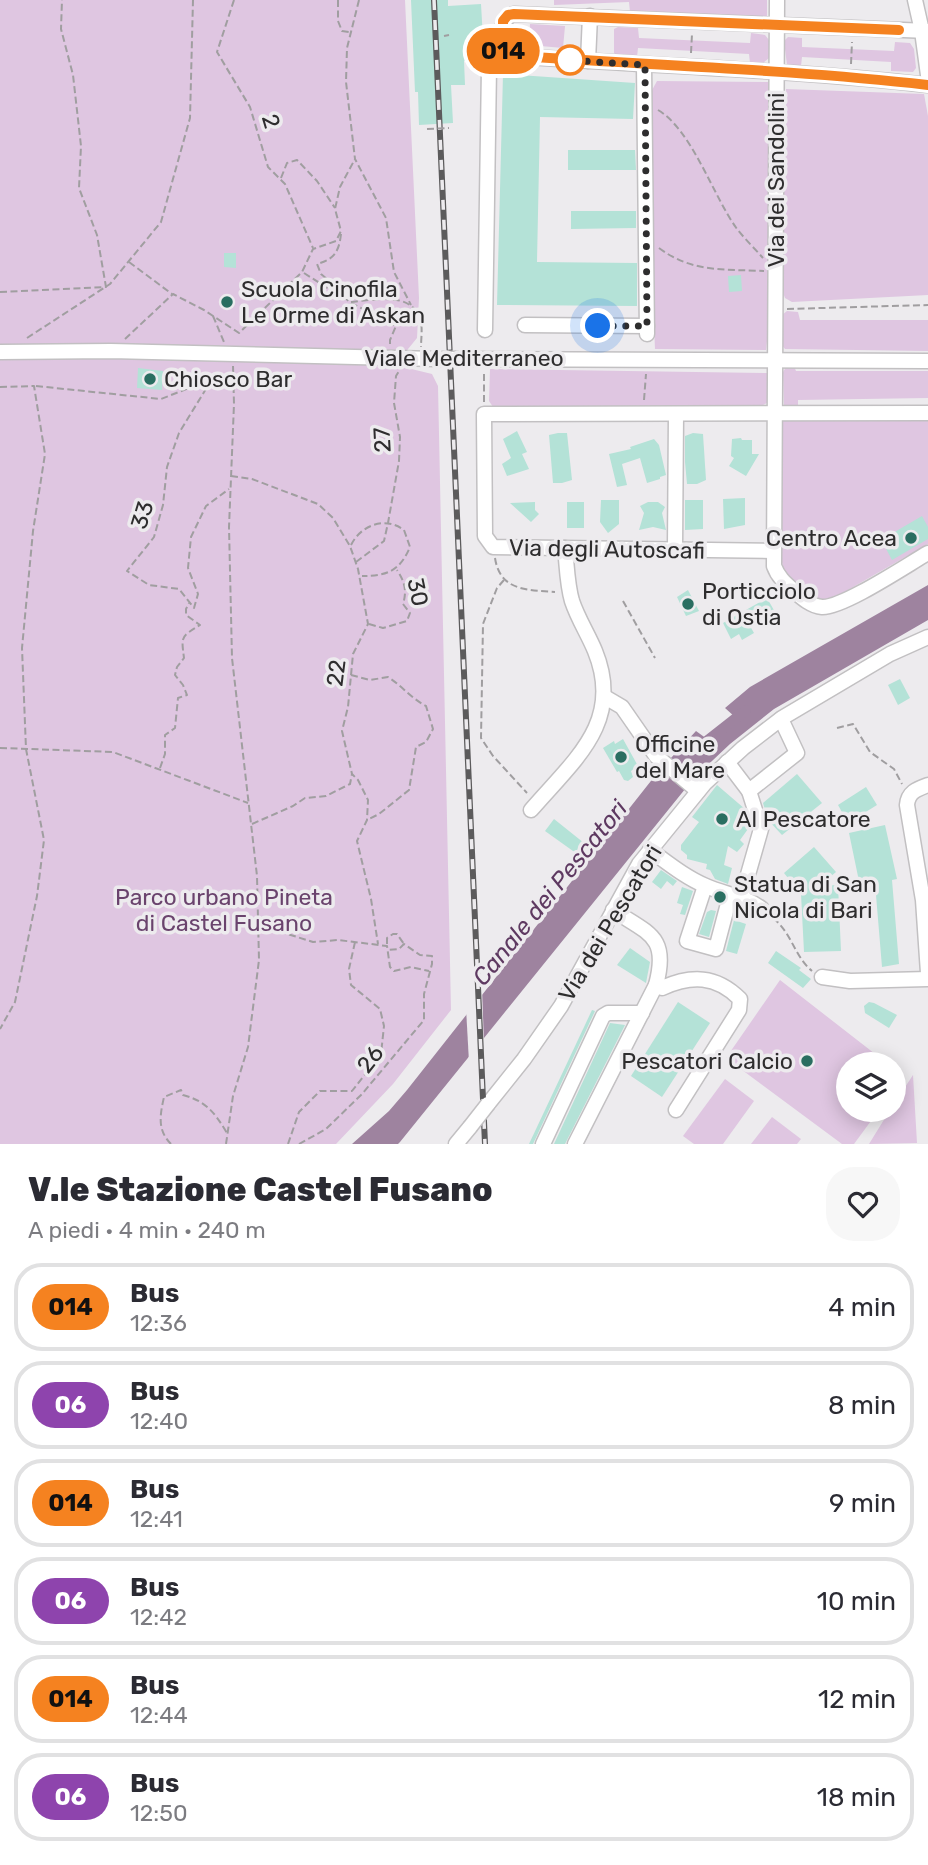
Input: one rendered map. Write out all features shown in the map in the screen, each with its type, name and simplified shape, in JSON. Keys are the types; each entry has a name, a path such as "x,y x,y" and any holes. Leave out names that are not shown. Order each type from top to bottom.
{"street":[{"name":"Via dei Sandolini","path":"777,0 774,566 781,580 806,601 823,607 841,603 928,553"},
{"path":"915,0 925,31 928,75"},
{"path":"503,55 503,21 514,14 925,31"},
{"path":"588,61 590,16"},
{"path":"485,330 489,67 493,58 503,55 850,76 928,85"},
{"path":"525,325 647,330 645,65"},
{"name":"Viale Mediterraneo","path":"0,352 111,351 436,359 928,361"},
{"path":"484,406 643,414 928,412"},
{"name":"Via degli Autoscafi","path":"484,406 485,536 493,547 773,551"},
{"path":"675,550 676,414"},
{"path":"531,810 580,753 598,721 605,697 601,667 574,607 565,548"},
{"name":"Via dei Pescatori","path":"456,1144 545,1031 629,880 698,791 727,762 781,719 890,654 928,637"},
{"path":"605,697 622,707 651,751 698,791"},
{"path":"749,791 797,753 781,719"},
{"path":"705,886 687,941 716,949 736,898 747,881 761,829 749,791 727,762"},
{"path":"928,785 908,796 907,807 923,900 928,973"},
{"path":"650,850 705,886 762,909"},
{"path":"575,1144 656,985 661,958 658,944 650,935 613,910"},
{"path":"822,977 850,981 928,979"},
{"path":"656,985 662,988 683,979 701,979 718,983 740,999 739,1010 676,1110"},
{"path":"543,1144 603,1016 608,1013 642,1013"}],"path":[{"path":"62,0 61,29 73,75 81,146 79,188 97,235 106,287"},
{"path":"28,337 106,287 161,222 190,118 192,0"},
{"name":"2","path":"234,0 216,52 250,107 268,167 281,178 313,249"},
{"path":"338,0 338,21 342,31 350,32"},
{"path":"359,0 350,32 346,82 355,159 386,218 394,271 411,305"},
{"path":"690,68 693,21"},
{"path":"850,76 853,28"},
{"path":"444,36 449,35"},
{"path":"645,103 668,117 693,151 737,229 775,272"},
{"path":"427,129 449,128"},
{"path":"335,209 340,187 355,159"},
{"path":"281,178 287,163 297,160 317,181 335,209 341,231 339,249 332,258 317,264 321,274 338,288 349,302"},
{"path":"128,262 173,294 239,333 303,272 313,249 336,241 341,231"},
{"path":"646,242 684,264 700,268 775,272"},
{"path":"303,272 349,302 396,326 390,340 390,358"},
{"path":"0,292 106,287"},
{"path":"111,351 173,294"},
{"path":"349,302 403,300 414,307 421,321 414,358"},
{"path":"775,309 928,306"},
{"path":"213,316 230,354 233,378 229,527 232,658 257,876 259,960 248,1047 233,1096 226,1144"},
{"name":"27","path":"388,523 399,461 400,436 394,403 396,376 414,358"},
{"path":"643,414 647,358"},
{"path":"484,373 484,406"},
{"path":"0,387 34,386 161,399 212,379 233,378"},
{"name":"33","path":"190,602 179,589 149,585 127,571 154,537 163,505 167,467 179,433 212,379"},
{"path":"0,1029 15,1002 37,896 44,840 26,749 22,648 33,531 45,454 34,386"},
{"path":"231,476 252,479 318,503 333,518 356,562 368,624"},
{"path":"160,769 165,754 165,735 175,728 178,698 187,695 175,676 177,667 184,659 182,639 185,633 200,625 186,615 190,602 194,608 198,594 188,568 191,537 206,506 230,489"},
{"path":"356,562 384,541 388,523"},
{"path":"350,546 356,534 372,525 388,523 404,530 410,547 397,570 382,576 359,576"},
{"path":"493,547 496,568 503,580 510,585 558,592 569,586"},
{"name":"30","path":"368,624 383,628 407,621 410,612 403,604 406,593 403,579 397,570"},
{"path":"503,580 497,587 483,624 481,738 523,790 541,798"},
{"path":"623,601 655,658"},
{"name":"22","path":"368,624 353,654 349,674 348,707 342,731 352,774 368,800 367,820 357,841 371,899 377,944"},
{"path":"349,674 370,680 388,677 401,686 412,699 426,706 433,729 426,742 416,747 409,790 367,820"},
{"path":"837,728 853,724 865,747 874,757 894,769 908,796"},
{"path":"0,748 113,752 249,803"},
{"path":"251,824 305,798 326,796 341,790 350,784 352,774"},
{"path":"762,909 784,927 803,963 822,977"},
{"path":"258,925 313,942 355,942 399,949 404,944"},
{"path":"397,934 404,944 420,954 432,956 429,971 403,967 394,971 390,967 387,938 397,934"},
{"path":"288,1144 299,1112 320,1091 352,1091 381,1054 384,1026 380,1009 351,985 349,969 355,942"},
{"name":"26","path":"299,1144 326,1129 362,1094 424,1020 424,994 429,971"},
{"path":"171,1144 163,1136 160,1123 164,1097 181,1090 183,1095 199,1100 214,1113 227,1133"}],"green space":[{"name":"Parco urbano Pineta di Castel Fusano","path":"0,0 405,0 419,298 417,338 395,365 432,374 438,386 451,1010 393,1084 336,1144 0,1144"},
{"path":"554,0 767,0 767,17 630,12 629,2 554,5"},
{"path":"530,24 565,26 563,48 529,45"},
{"path":"638,28 639,38 750,43 751,33 765,35 769,40 769,58 763,63 750,63 749,54 638,48 637,57 616,55 614,29"},
{"path":"788,37 802,38 802,47 894,51 895,42 910,43 914,49 916,68 913,72 891,71 891,62 802,57 801,66 787,65 784,41"},
{"path":"657,81 768,82 775,272 766,350 655,349 645,103"},
{"path":"786,89 924,94 928,116 928,295 792,302 785,298 782,290"},
{"path":"787,311 798,312 800,320 928,320 928,351 785,349 781,344 782,315"},
{"path":"794,366 796,371 928,371 928,398 798,400 798,406 784,406 783,372 786,367"},
{"path":"490,369 767,373 767,403 761,406 493,407 489,401"},
{"path":"781,419 928,419 928,544 827,602 793,583 786,574 781,558"},
{"name":"Pescatori Calcio","path":"780,980 873,1052 836,1052 836,1122 870,1122 854,1144 842,1144 726,1058"},
{"path":"913,1075 917,1143 869,1144 883,1122 906,1122 906,1086"},
{"path":"725,1079 754,1101 723,1144 694,1144 683,1136"},
{"path":"772,1117 801,1139 797,1144 751,1144"}],"shaded area":[{"path":"928,585 928,620 774,709 730,744 694,778 398,1144 352,1144 389,1111 407,1090 658,772 696,731 707,739 735,717 725,708 750,687"}],"pier":[{"path":"482,988 484,1043 469,1062 466,1008"}],"building":[{"path":"411,0 448,0 448,6 481,4 484,56 482,60 464,61 465,85 451,85 453,123 419,125"},
{"path":"503,74 635,83 633,119 540,117 537,262 637,263 637,306 497,305"},
{"path":"568,150 635,150 636,170 568,170"},
{"path":"571,211 636,211 636,228 571,229"},
{"path":"224,253 236,253 236,268 224,267"},
{"path":"741,275 742,291 729,292 728,276"},
{"name":"Chiosco Bar","path":"138,368 163,371 162,390 137,388"},
{"path":"517,431 527,452 522,454 529,469 507,476 502,464 511,458 503,439"},
{"path":"567,433 572,480 553,483 549,435"},
{"path":"703,434 706,480 687,484 685,436"},
{"path":"654,439 659,445 666,475 647,483 640,458 622,464 627,485 617,487 609,454 631,449 630,447"},
{"path":"732,439 752,440 752,454 759,454 746,476 729,466 734,458 731,456"},
{"path":"745,498 745,525 724,529 723,499"},
{"path":"601,500 619,500 619,524 608,533 600,522"},
{"path":"685,500 703,500 703,529 685,530"},
{"path":"535,502 535,510 539,514 531,522 510,503"},
{"path":"567,502 584,502 584,528 567,528"},
{"path":"648,502 658,502 665,507 662,513 666,530 653,527 639,530 644,513 640,506"},
{"path":"922,516 928,527 928,539 892,560 884,545 888,542 886,537"},
{"name":"Porticciolo di Ostia","path":"688,590 699,611 686,616 677,597"},
{"path":"767,598 775,612 750,626 754,633 742,640 739,634 731,639 723,623"},
{"path":"900,679 910,698 898,705 888,685"},
{"name":"Officine del Mare","path":"623,739 638,766 631,771 633,777 628,781 617,772 603,748"},
{"path":"797,774 822,803 782,835 768,820 763,803"},
{"path":"717,785 745,809 748,821 745,825 748,829 740,840 744,844 737,852 728,846 724,865 732,868 728,884 715,879 710,870 706,869 707,864 687,859 687,855 681,850 681,845 699,822 692,817"},
{"path":"866,787 877,805 848,823 838,805"},
{"path":"554,819 594,851 587,861 545,831"},
{"path":"885,825 897,879 892,880 899,964 882,967 875,883 860,886 849,833"},
{"path":"814,847 836,872 819,886 838,885 841,951 804,952 801,894 784,873"},
{"path":"661,870 677,881 673,886 667,881 661,889 652,882"},
{"path":"682,887 693,891 685,915 680,914 683,905 677,903"},
{"path":"716,911 709,937 699,934 707,912"},
{"path":"734,920 746,924 737,954 726,951"},
{"path":"630,948 650,962 646,983 617,965"},
{"path":"776,951 801,968 799,970 811,979 803,988 768,963"},
{"path":"678,1002 710,1023 662,1097 631,1076"},
{"path":"869,1002 897,1015 889,1028 865,1013 864,1006"},
{"path":"592,1010 595,1011 533,1144 529,1144"},
{"path":"610,1023 625,1025 565,1144 554,1144"}],"waterway":[{"name":"Canale dei Pescatori","path":"704,743 746,710"}],"railway":[{"path":"434,0 485,1144"}],"bus line":[{"name":"014","path":"899,30 514,14 508,15 503,21 503,55 850,76 928,85"}],"place":[{"name":"Scuola Cinofila Le Orme di Askan","path":"227,302"},
{"name":"Chiosco Bar","path":"150,379"},
{"name":"Centro Acea","path":"911,538"},
{"name":"Porticciolo di Ostia","path":"688,604"},
{"name":"Officine del Mare","path":"621,757"},
{"name":"Al Pescatore","path":"722,819"},
{"name":"Statua di San Nicola di Bari","path":"720,897"},
{"name":"Pescatori Calcio","path":"807,1061"}],"route":[{"path":"570,60 566,60 645,65 647,326 598,326"}]}
